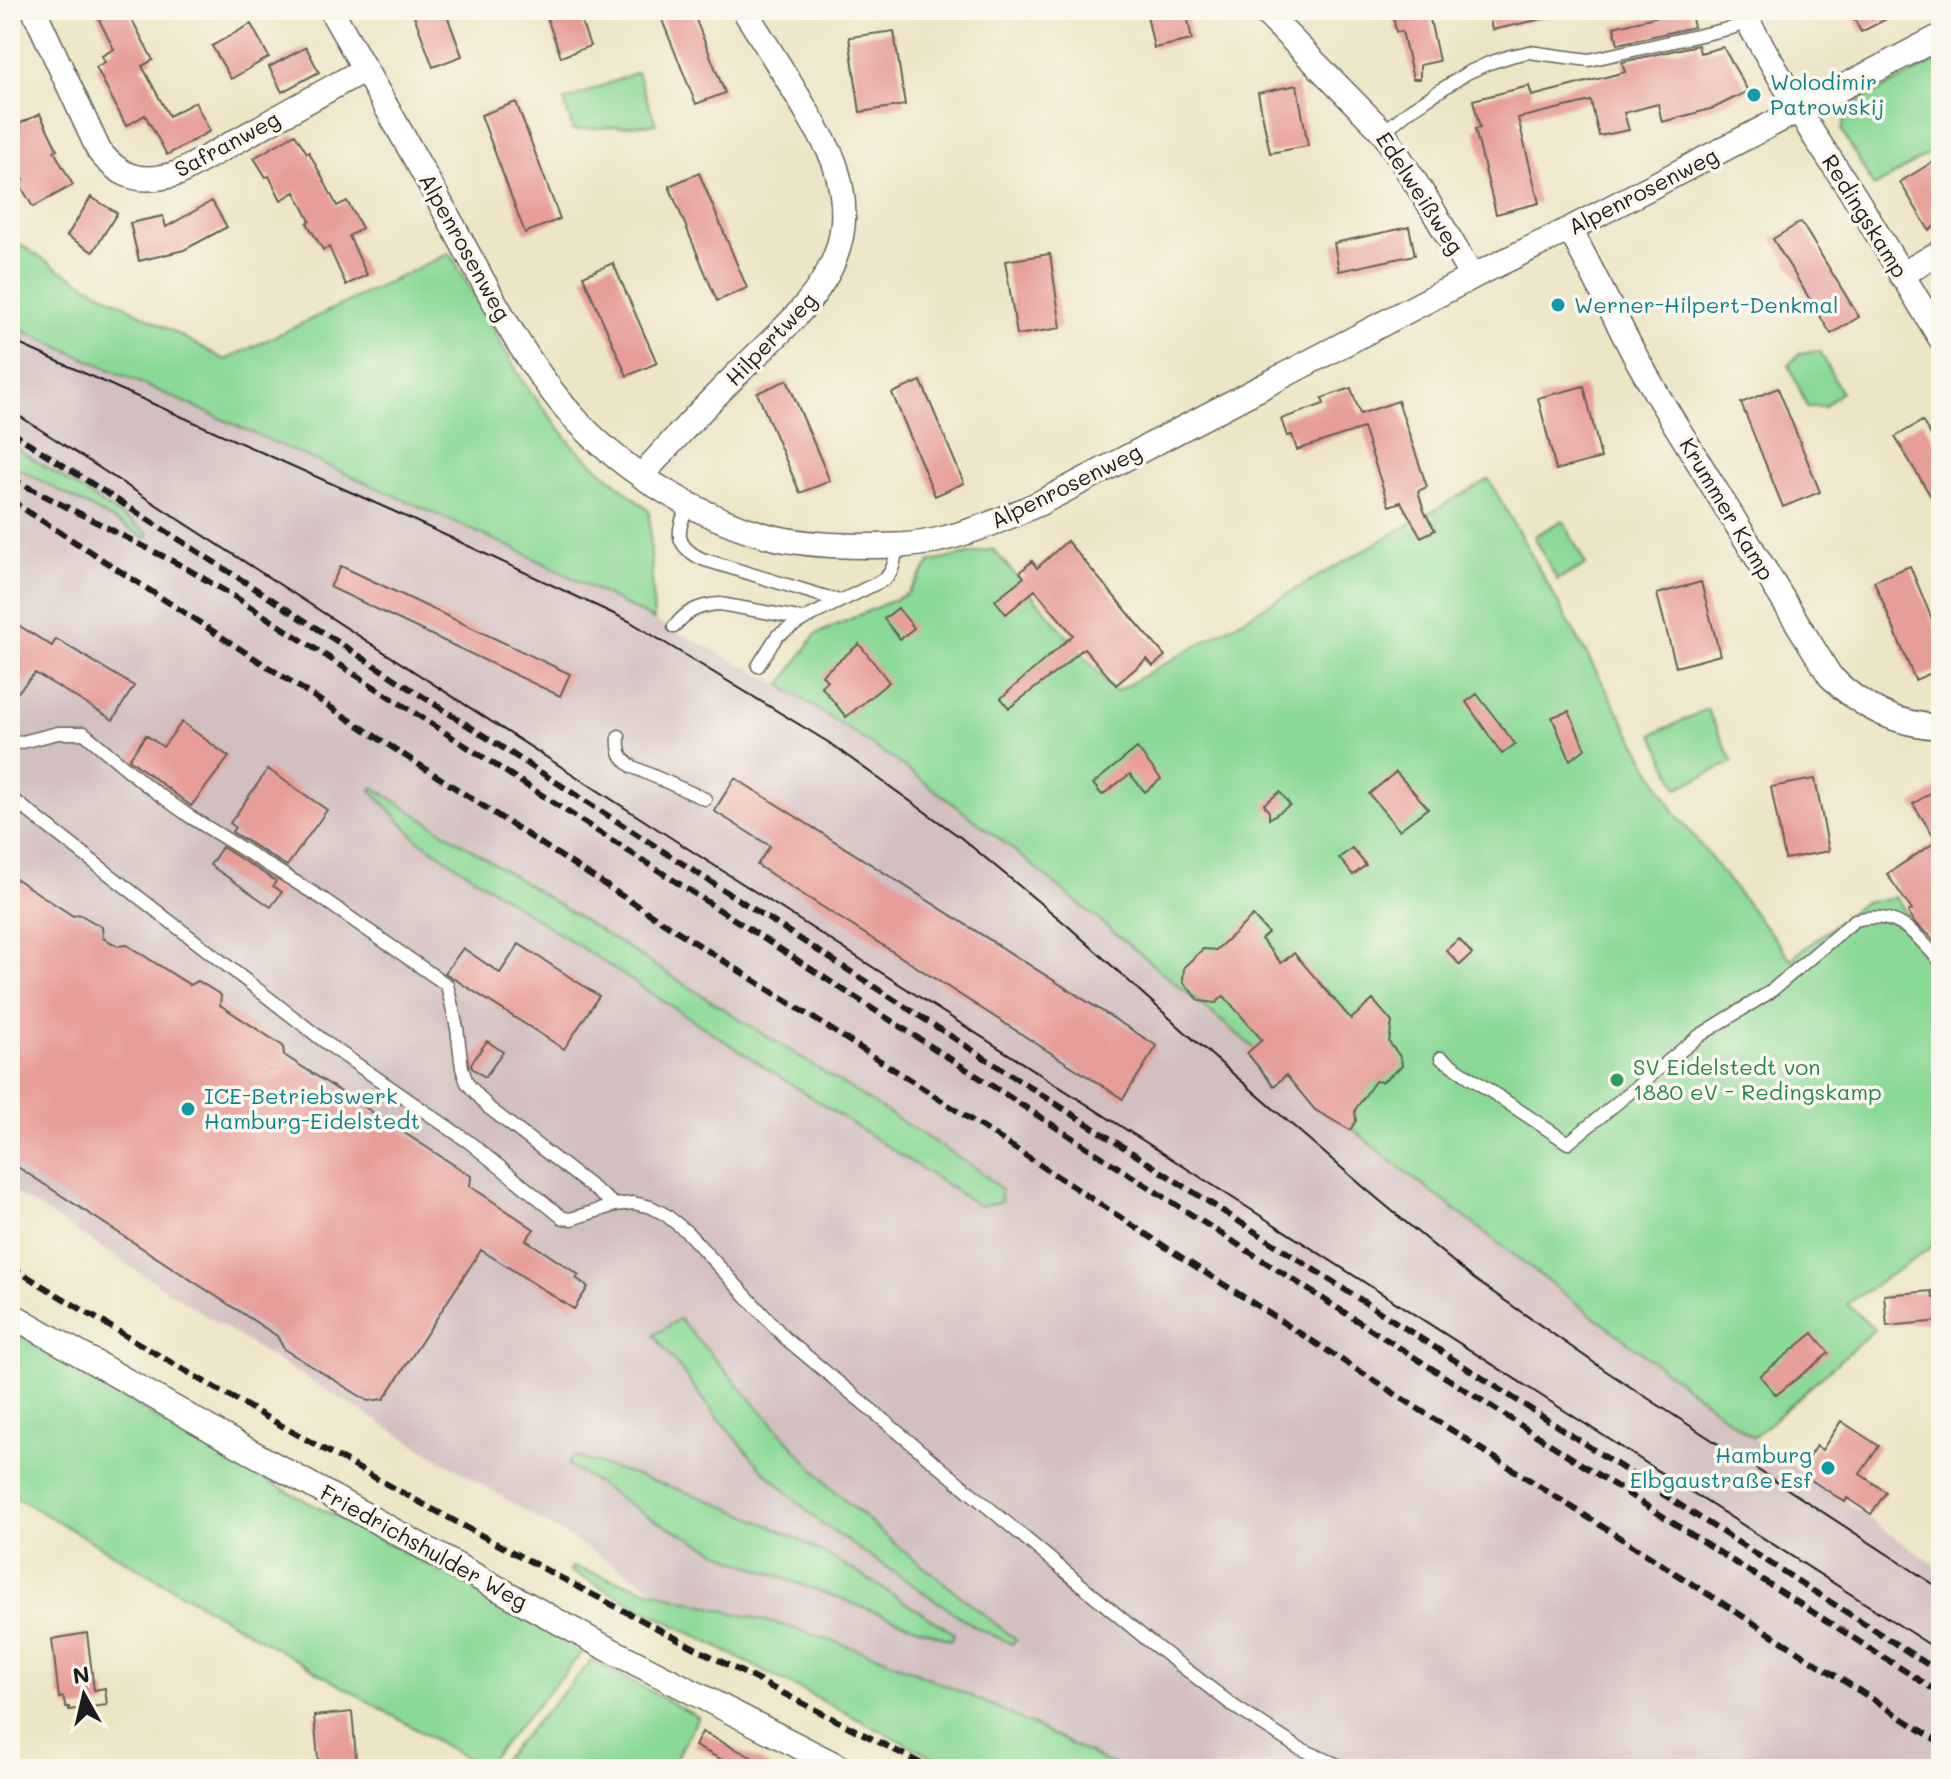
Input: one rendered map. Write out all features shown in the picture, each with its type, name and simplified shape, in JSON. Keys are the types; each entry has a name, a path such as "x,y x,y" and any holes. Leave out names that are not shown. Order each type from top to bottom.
{"street":[{"name":"Safranweg","path":"34,10 99,151 110,165 126,175 144,179 179,173 365,69"},
{"name":"Alpenrosenweg","path":"331,10 500,312 546,383 580,424 642,475 688,505 727,522 766,535 810,543 895,546 937,541 1009,517 1040,503 1941,36"},
{"name":"Hilpertweg","path":"642,475 811,300 831,267 843,228 841,186 831,155 744,10"},
{"name":"Edelweißweg","path":"1263,10 1383,132 1472,277"},
{"name":"Redingskamp","path":"1744,15 1941,339"},
{"name":"Krummer Kamp","path":"1570,229 1659,398 1830,676 1844,691 1879,712 1918,725 1941,727"},
{"path":"1901,275 1941,252"},
{"name":"Friedrichshulder Weg","path":"10,1314 581,1635 843,1769"}],"lane":[{"path":"1383,132 1410,110 1467,73 1489,63 1529,52 1589,60 1732,28 1744,15"},
{"path":"688,505 679,528 682,546 689,553 839,601"},
{"path":"758,666 777,636 804,619 885,579 896,558 895,546"},
{"path":"674,627 693,610 720,604 804,619"},
{"path":"10,745 58,733 84,733 189,816 323,899 447,985 467,1083 489,1108 615,1205"},
{"path":"619,736 618,751 624,761 705,799"},
{"path":"10,797 329,1045 469,1142 563,1218 571,1219 615,1205 633,1203 666,1215 687,1232 785,1338 1145,1638 1235,1707 1297,1747 1347,1769"},
{"path":"1441,1058 1568,1143 1699,1036 1770,992 1855,920 1868,917 1893,919 1908,927 1941,962"}],"shaded area":[{"path":"10,325 524,553 781,685 899,763 1005,843 1395,1164 1753,1438 1941,1569 1941,1769 969,1769 707,1621 255,1347 10,1189"}],"green space":[{"path":"1941,59 1941,146 1874,187 1842,131 1848,107"},
{"path":"637,72 656,124 573,130 564,101"},
{"path":"10,238 58,269 225,360 450,253 523,382 574,447 649,511 654,620 524,553 10,325"},
{"path":"1820,351 1841,392 1824,407 1807,407 1789,365 1799,354"},
{"path":"10,444 149,534 146,538 10,464"},
{"path":"1489,479 1675,813 1791,959 1864,902 1896,897 1926,943 1941,934 1941,1241 1847,1304 1875,1329 1753,1438 1395,1164 1005,843 899,763 781,685 816,634 907,594 931,562 993,549 1115,692"},
{"path":"1563,520 1586,565 1557,580 1534,536"},
{"path":"1707,709 1733,762 1678,788 1653,734"},
{"path":"373,787 980,1171 1001,1189 1001,1202 979,1206 526,912 417,839 371,790"},
{"path":"679,1319 829,1486 894,1543 1016,1640 1012,1644 977,1628 819,1522 762,1469 654,1335"},
{"path":"10,1329 205,1448 586,1648 483,1768 10,1494"},
{"path":"573,1456 700,1497 798,1539 954,1633 951,1640 735,1560 654,1520 568,1465"},
{"path":"572,1567 789,1627 881,1657 1000,1709 1121,1769 955,1769 569,1571"},
{"path":"592,1660 698,1717 671,1769 494,1769"}],"building":[{"path":"94,10 127,10 153,60 142,66 169,116 195,102 210,131 167,155 145,115 126,126 96,67 105,62 102,56 114,49"},
{"path":"412,10 445,10 462,56 433,67"},
{"path":"544,10 577,10 590,46 561,57"},
{"path":"658,10 692,10 725,93 696,104"},
{"path":"1146,10 1186,10 1192,40 1154,48"},
{"path":"1392,10 1428,10 1439,61 1420,65 1420,79 1413,79 1402,31 1396,32"},
{"path":"1488,10 1550,10 1551,17 1492,30"},
{"path":"1690,10 1694,27 1618,44 1614,27"},
{"path":"1850,10 1904,10 1861,32"},
{"path":"251,24 269,57 231,79 212,46"},
{"path":"894,31 905,105 860,112 849,37"},
{"path":"1698,45 1700,53 1723,47 1748,91 1714,108 1662,122 1658,104 1624,113 1629,130 1599,136 1591,101 1518,118 1539,203 1496,214 1475,129 1480,128 1473,100 1529,86 1532,96 1625,72 1622,62"},
{"path":"306,47 319,72 282,92 269,67"},
{"path":"1297,85 1308,146 1270,153 1258,93"},
{"path":"516,102 560,219 525,233 481,115"},
{"path":"40,114 57,149 54,151 73,185 33,207 19,183 24,180 10,151 10,128"},
{"path":"295,134 309,152 337,206 347,201 362,228 349,236 367,275 346,285 329,247 323,250 307,223 310,221 295,192 281,200 269,176 266,177 254,158"},
{"path":"1941,157 1941,222 1929,230 1900,182"},
{"path":"699,173 747,288 717,301 669,186"},
{"path":"91,197 117,213 93,252 67,236"},
{"path":"212,201 227,227 184,250 139,261 130,223 163,216 166,227"},
{"path":"1801,222 1859,317 1831,334 1773,239"},
{"path":"1409,227 1415,255 1339,271 1334,243"},
{"path":"1050,254 1061,328 1017,335 1005,261"},
{"path":"613,263 657,363 627,376 583,276"},
{"path":"787,380 830,481 800,493 757,393"},
{"path":"921,381 964,483 935,496 892,393"},
{"path":"1584,386 1601,458 1556,470 1538,398"},
{"path":"1351,388 1360,414 1398,401 1427,487 1418,491 1424,511 1435,530 1421,537 1401,502 1389,506 1363,428 1297,450 1292,435 1287,436 1281,419 1324,404 1322,398"},
{"path":"1778,388 1820,492 1783,507 1741,403"},
{"path":"1922,421 1941,451 1941,513 1895,437"},
{"path":"1067,541 1165,656 1153,666 1147,659 1116,685 1084,648 1009,708 1001,698 1073,635 1035,590 1006,614 995,600 1024,577 1020,572 1032,561 1037,568"},
{"path":"341,566 570,674 560,696 330,587"},
{"path":"1910,566 1941,641 1941,669 1915,680 1874,581"},
{"path":"1701,582 1720,655 1676,667 1657,594"},
{"path":"898,608 914,628 900,639 884,619"},
{"path":"10,620 52,646 56,639 134,686 113,720 35,673 10,701"},
{"path":"859,644 889,682 846,717 821,686 827,681 822,675"},
{"path":"1477,694 1515,744 1502,754 1466,702"},
{"path":"1569,711 1585,749 1570,760 1552,717"},
{"path":"182,722 229,757 191,806 129,759 146,735 163,747"},
{"path":"1137,748 1161,779 1145,792 1130,774 1102,795 1093,784"},
{"path":"268,769 327,810 287,866 232,832 235,827 230,823"},
{"path":"1396,772 1428,808 1399,830 1369,794"},
{"path":"735,778 1157,1046 1123,1099 757,865 770,846 714,811"},
{"path":"1815,779 1829,851 1785,859 1771,787"},
{"path":"1941,786 1941,949 1914,923 1908,912 1912,910 1887,874 1937,841 1913,804"},
{"path":"1280,792 1290,805 1269,819 1264,804"},
{"path":"222,847 276,881 273,886 282,892 271,907 210,865"},
{"path":"1352,848 1366,865 1353,875 1339,858"},
{"name":"ICE-Betriebswerk Hamburg-Eidelstedt","path":"10,875 73,916 79,914 102,927 103,938 118,946 127,945 190,985 198,981 221,995 220,1005 283,1046 284,1055 471,1176 470,1186 534,1229 526,1240 579,1275 576,1278 588,1287 574,1309 481,1250 384,1399 368,1401 284,1349 277,1336 10,1162"},
{"path":"1253,916 1268,933 1261,939 1281,963 1294,953 1351,1019 1373,1000 1392,1022 1389,1042 1401,1058 1402,1066 1382,1082 1375,1081 1355,1110 1356,1121 1350,1130 1315,1110 1286,1075 1274,1086 1247,1053 1262,1040 1224,996 1216,1003 1200,1001 1183,982 1184,967 1203,949 1216,950"},
{"path":"1459,939 1472,954 1460,965 1446,950"},
{"path":"519,944 599,996 564,1049 445,973 463,948 500,973"},
{"path":"487,1041 503,1052 485,1077 471,1064"},
{"path":"1932,1291 1933,1298 1941,1298 1941,1321 1887,1326 1884,1295"},
{"path":"1813,1333 1829,1353 1776,1395 1760,1376"},
{"name":"Hamburg Elbgaustraße Esf","path":"1841,1421 1879,1446 1860,1474 1886,1492 1871,1514 1847,1498 1845,1502 1808,1478 1812,1473 1802,1467 1816,1446 1822,1450"},
{"path":"87,1633 94,1690 105,1688 107,1705 69,1710 63,1697 59,1698 52,1639"},
{"path":"352,1712 357,1769 319,1769 314,1716"},
{"path":"702,1732 775,1769 740,1769 695,1746"}],"tram line":[{"path":"10,340 402,515 629,621 828,742 960,837 1068,926 1185,1032 1474,1279 1606,1371 1941,1589"},
{"path":"10,410 1941,1652"}],"railway":[{"path":"10,431 1941,1673"},
{"path":"10,478 184,567 235,597 1941,1694"},
{"path":"10,500 1187,1261 1941,1743"},
{"path":"10,1266 236,1400 466,1527 932,1769"}],"place":[{"name":"Wolodimir Patrowskij","path":"1754,95"},
{"name":"Werner-Hilpert-Denkmal","path":"1558,305"},
{"name":"SV Eidelstedt von 1880 eV - Redingskamp","path":"1617,1080"},
{"name":"ICE-Betriebswerk Hamburg-Eidelstedt","path":"188,1109"},
{"name":"Hamburg Elbgaustraße Esf","path":"1828,1468"}]}
